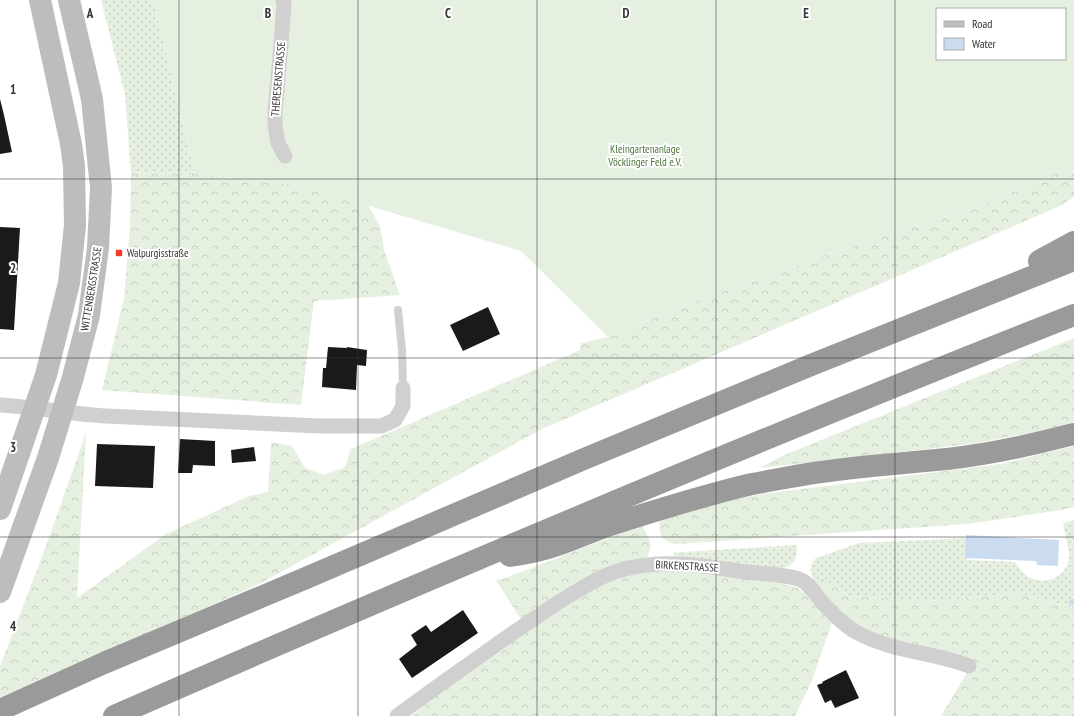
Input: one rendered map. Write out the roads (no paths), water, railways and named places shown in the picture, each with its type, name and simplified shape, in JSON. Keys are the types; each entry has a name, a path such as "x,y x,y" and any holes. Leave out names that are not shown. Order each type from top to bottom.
{"highway":[{"path":"960,306 1074,242"},
{"path":"0,710 104,663 584,459 811,364 1074,260"},
{"path":"114,716 353,612 475,561 820,417 1074,315"},
{"path":"475,561 539,551 608,526 674,505 723,491 773,480 821,472 980,454 1012,449 1074,434"}],"main road":[{"name":"WITTENBERGSTRASSE","path":"0,509 50,363 69,283 75,225 72,144 40,0"},
{"name":"WITTENBERGSTRASSE","path":"0,592 48,458 73,377 89,315 98,248 101,188 92,99 69,0"}],"street":[{"name":"THERESENSTRASSE","path":"283,0 284,4 275,125 278,143 285,156"},
{"path":"0,405 106,416 320,426 381,426 395,420 403,406 403,388"},
{"name":"BIRKENSTRASSE","path":"397,716 536,617 584,587 613,572 635,566 654,564 715,567 772,574 798,579 804,581 826,606 848,627 858,634 892,647 950,659 969,666"}],"lane":[{"path":"398,310 402,350 403,388"}],"water":[{"path":"966,535 1059,540 1058,566 1037,565 1036,561 965,558"}],"place":[{"name":"Walpurgisstraße","path":"119,253"}],"park label":[{"name":"Kleingartenanlage Vöcklinger Feld e.V.","path":"645,155"}]}
